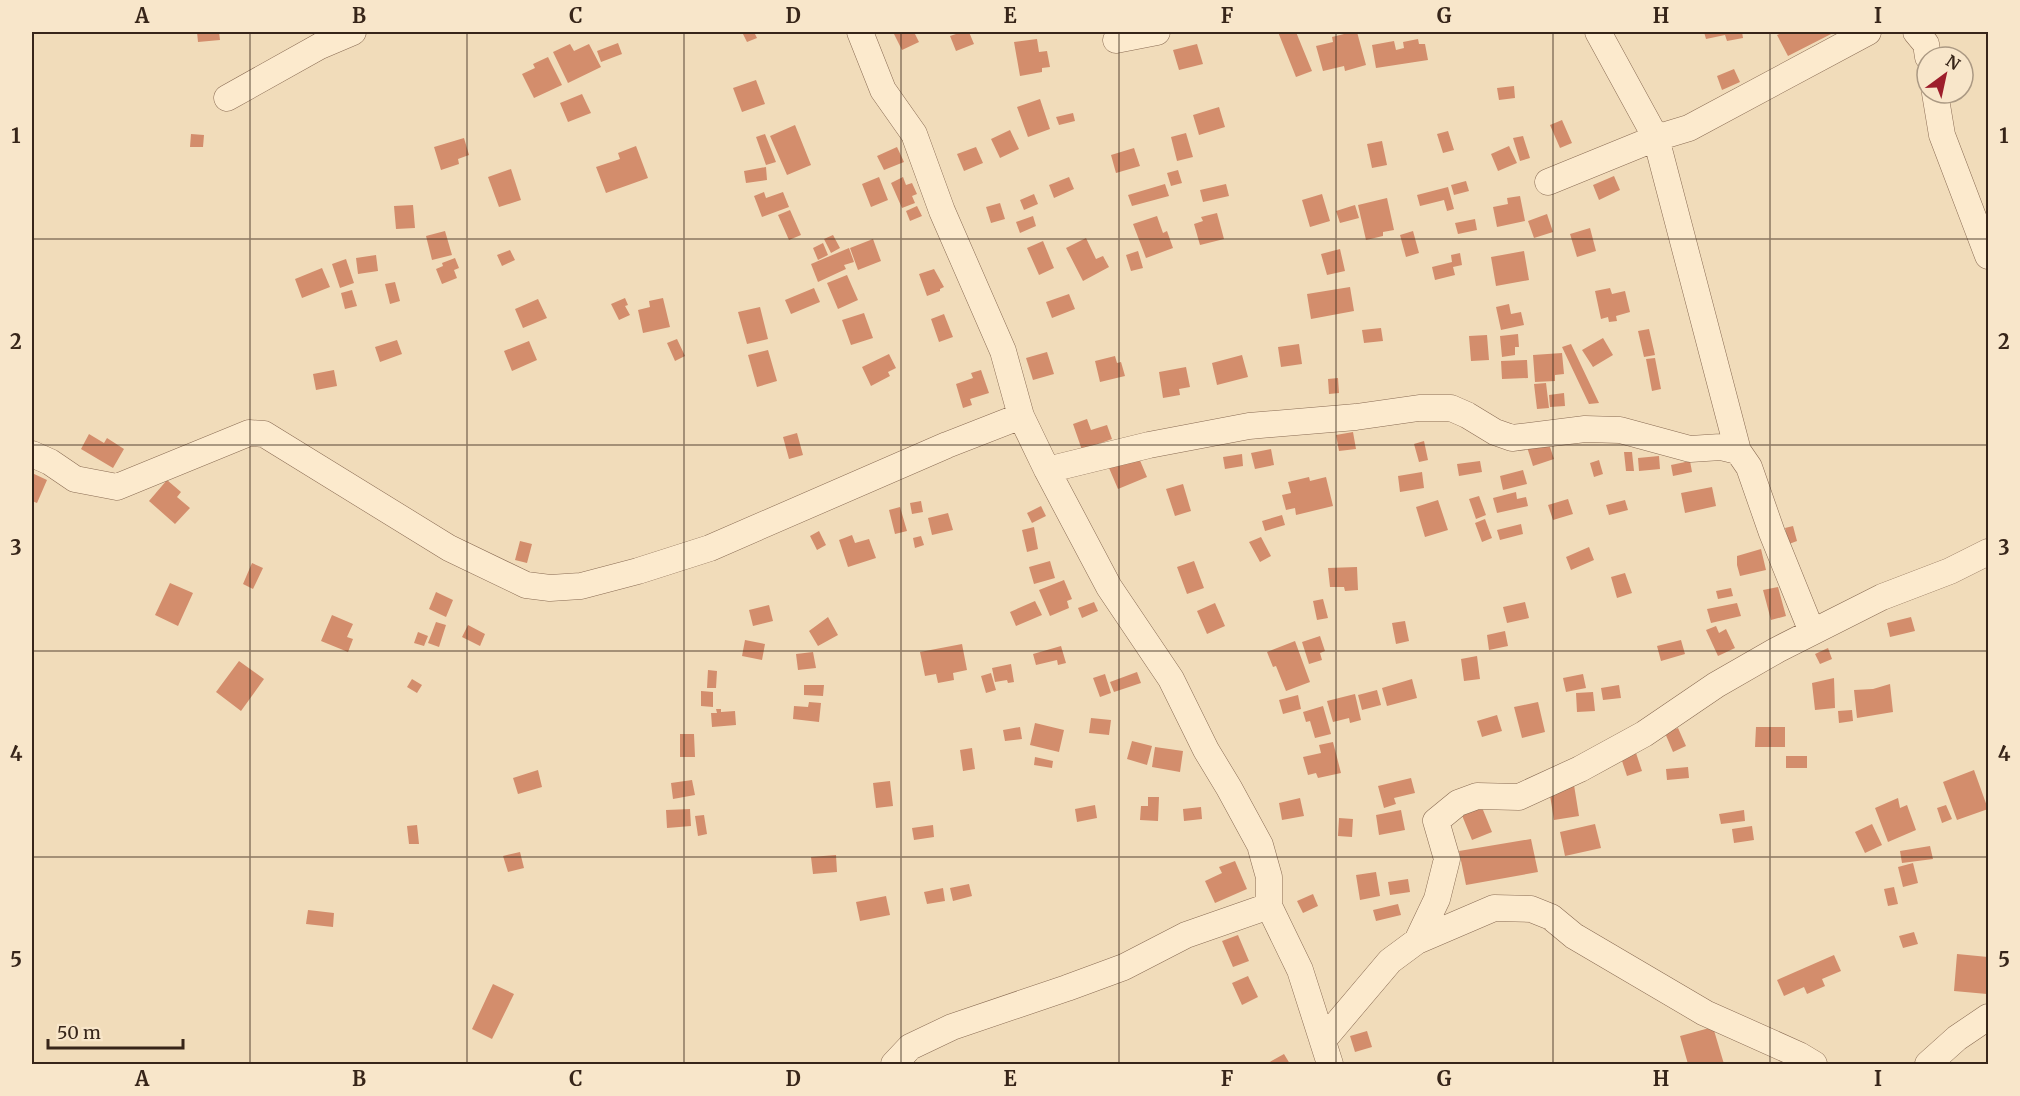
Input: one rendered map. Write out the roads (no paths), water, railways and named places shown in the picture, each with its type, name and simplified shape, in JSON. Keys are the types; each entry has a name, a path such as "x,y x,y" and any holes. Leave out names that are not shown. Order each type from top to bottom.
{"street":[{"path":"227,98 320,46 353,32"},
{"path":"860,32 883,90 914,134 942,211 1003,351 1021,416 1047,470 1109,587 1171,679 1206,750 1260,845 1269,877 1269,906 1300,970 1324,1039 1330,1065"},
{"path":"1116,40 1157,32"},
{"path":"1598,32 1656,138 1738,451 1749,467 1772,533 1812,632"},
{"path":"1548,182 1699,122 1868,32"},
{"path":"1916,32 1926,45"},
{"path":"1937,105 1942,135 1989,256"},
{"path":"1047,470 1149,445 1249,426 1356,417 1419,408 1451,408 1495,432 1512,438 1585,429 1620,430 1690,449 1721,447 1738,451"},
{"path":"32,454 50,462 75,479 117,487 249,433 264,434 449,548 526,585 550,588 581,586 639,571 710,548 947,445 1021,416"},
{"path":"1417,941 1437,899 1447,859 1436,821 1458,803 1477,796 1519,797 1580,769 1644,734 1746,667 1882,597 1950,571 1989,552"},
{"path":"894,1065 910,1047 952,1027 1124,967 1186,935 1269,906"},
{"path":"1324,1039 1390,961 1417,941 1494,908 1532,909 1551,917 1574,936 1705,1013 1799,1055 1814,1065"},
{"path":"1928,1065 1957,1038 1989,1017"}]}
